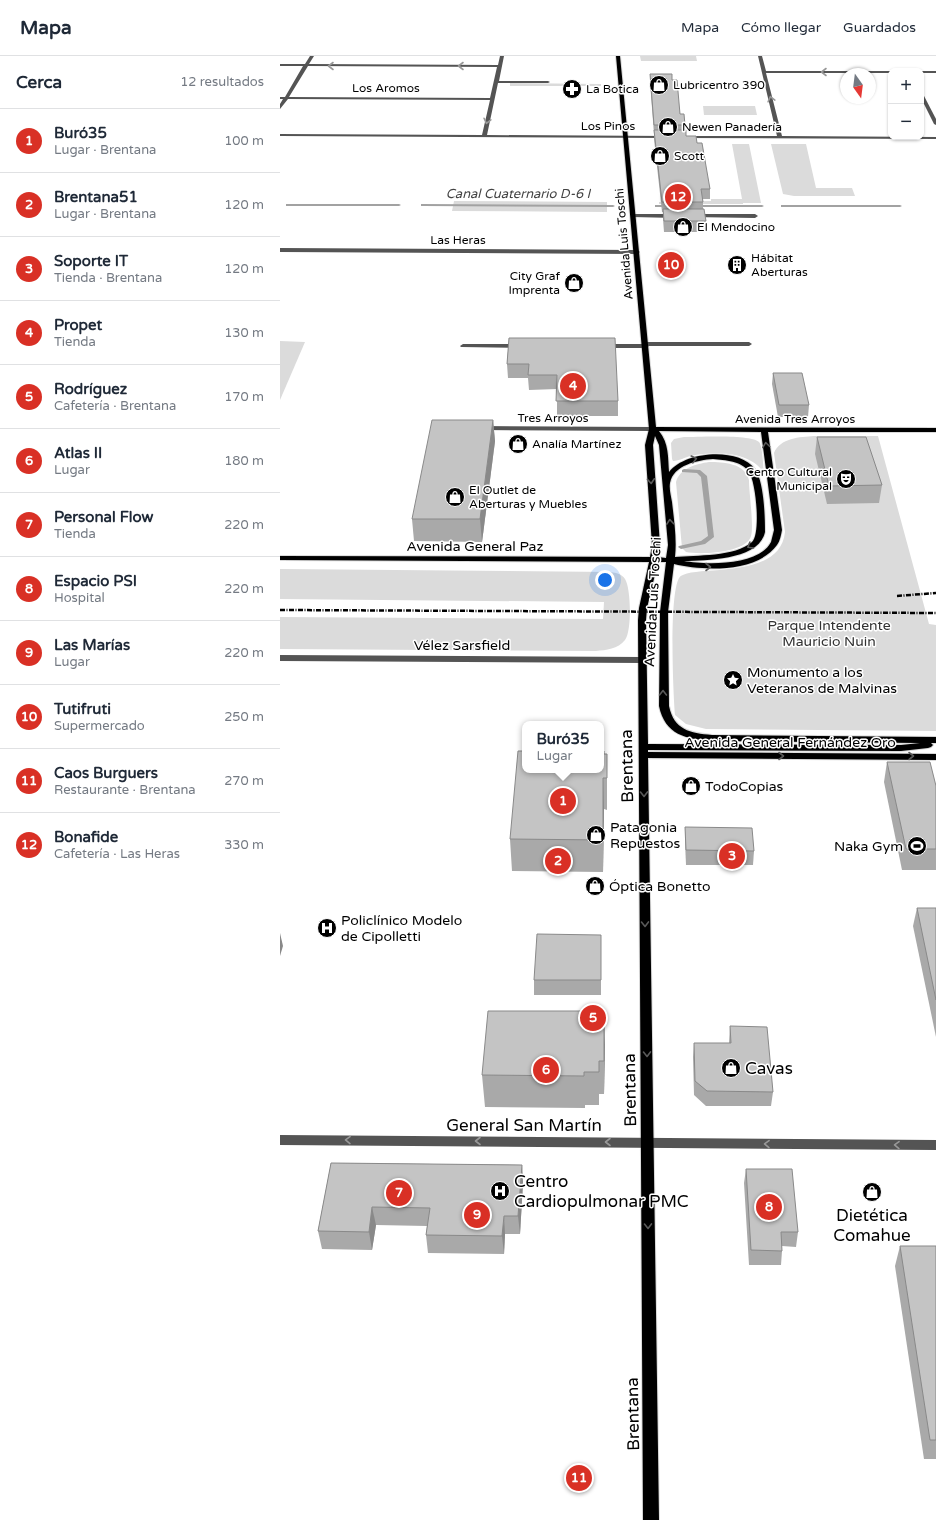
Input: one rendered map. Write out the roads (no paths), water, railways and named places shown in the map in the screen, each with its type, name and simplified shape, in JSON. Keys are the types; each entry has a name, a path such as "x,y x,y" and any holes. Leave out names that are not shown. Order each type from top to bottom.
{"main road":[{"name":"Avenida Luis Toschi","path":"618,56 653,429 649,445 656,541 654,560 643,612 643,660"},
{"name":"Avenida Luis Toschi","path":"653,429 662,440 671,541 664,612 663,702 667,720 675,729"},
{"name":"Avenida Tres Arroyos","path":"653,429 936,430"},
{"path":"670,560 694,566 728,565 754,558 765,552 773,545 777,538 778,530 764,430"},
{"path":"666,484 675,469 689,460 712,457 727,458 740,462 750,468 755,474 761,529 760,536 756,542 743,550 724,555 670,560"},
{"name":"Avenida General Paz","path":"280,558 670,560"},
{"name":"Brentana","path":"643,660 651,1520"},
{"name":"Avenida General Fernández Oro","path":"675,729 692,736 721,739 936,740"},
{"path":"644,751 901,748 936,744"},
{"name":"Avenida General Fernández Oro","path":"644,751 936,757"}],"street":[{"path":"280,108 312,56"},
{"path":"484,136 502,56"},
{"path":"760,56 780,137"},
{"path":"280,65 500,66"},
{"path":"764,72 888,72"},
{"path":"924,72 936,72"},
{"path":"496,82 548,82"},
{"name":"Los Aromos","path":"280,98 492,99"},
{"path":"924,100 936,124"},
{"name":"Los Pinos","path":"280,135 672,137"},
{"path":"679,137 936,138"},
{"path":"634,216 679,216"},
{"path":"687,216 755,216"},
{"name":"Las Heras","path":"280,250 637,252"},
{"path":"598,346 749,344"},
{"path":"463,346 527,346"},
{"name":"Tres Arroyos","path":"476,428 653,429"},
{"name":"Vélez Sarsfield","path":"280,658 643,660"},
{"name":"General San Martín","path":"280,1140 936,1145"}],"waterway":[{"name":"Canal Cuaternario D-6 I","path":"288,205 399,205"},
{"name":"Canal Cuaternario D-6 I","path":"423,205 613,206"},
{"name":"Canal Cuaternario D-6 I","path":"657,206 671,206"},
{"name":"Canal Cuaternario D-6 I","path":"693,206 762,206"},
{"name":"Canal Cuaternario D-6 I","path":"783,206 900,206"},
{"path":"681,547 703,543 711,537 704,476 698,471 684,471"}],"railway":[{"path":"897,596 936,593"},
{"path":"280,610 936,613"}],"place":[{"name":"Lubricentro 390","path":"659,85"},
{"name":"La Botica","path":"572,89"},
{"name":"Newen Panadería","path":"668,127"},
{"name":"Scott","path":"660,156"},
{"name":"Bonafide","path":"678,197"},
{"name":"El Mendocino","path":"683,227"},
{"name":"Tutifruti","path":"671,265"},
{"name":"Hábitat Aberturas","path":"737,265"},
{"name":"City Graf Imprenta","path":"574,283"},
{"name":"Propet","path":"573,386"},
{"name":"Analía Martínez","path":"518,444"},
{"name":"Centro Cultural Municipal","path":"846,479"},
{"name":"El Outlet de Aberturas y Muebles","path":"455,497"},
{"name":"Monumento a los Veteranos de Malvinas","path":"733,680"},
{"name":"TodoCopias","path":"691,786"},
{"name":"Buró35","path":"563,801"},
{"name":"Patagonia Repuestos","path":"596,835"},
{"name":"Naka Gym","path":"917,846"},
{"name":"Soporte IT","path":"732,856"},
{"name":"Brentana51","path":"558,861"},
{"name":"Óptica Bonetto","path":"595,886"},
{"name":"Policlínico Modelo de Cipolletti","path":"327,928"},
{"name":"Rodríguez","path":"593,1018"},
{"name":"Cavas","path":"731,1068"},
{"name":"Atlas II","path":"546,1070"},
{"name":"Centro Cardiopulmonar PMC","path":"500,1191"},
{"name":"Dietética Comahue","path":"872,1192"},
{"name":"Personal Flow","path":"399,1193"},
{"name":"Espacio PSI","path":"769,1207"},
{"name":"Las Marías","path":"477,1215"},
{"name":"Caos Burguers","path":"579,1478"}],"park label":[{"name":"Parque Intendente Mauricio Nuin","path":"829,634"}]}
